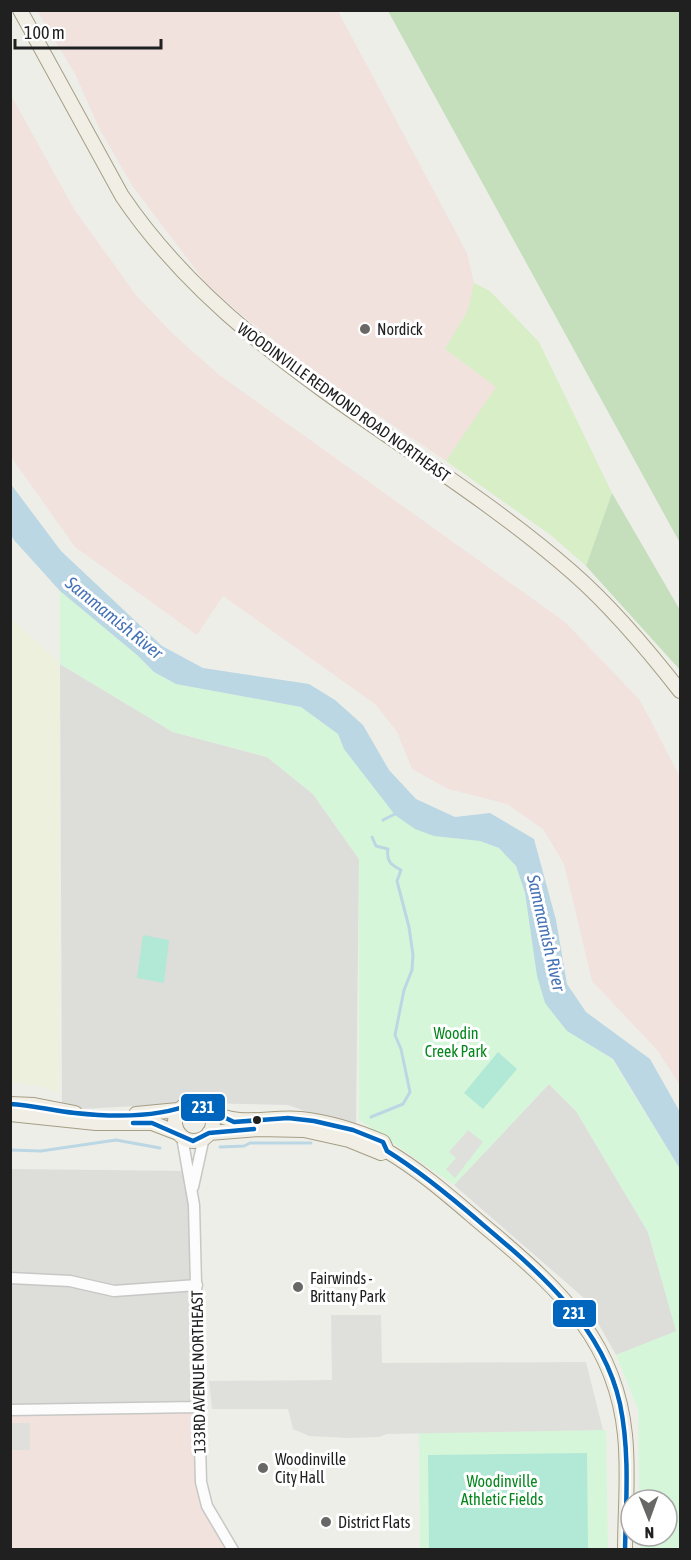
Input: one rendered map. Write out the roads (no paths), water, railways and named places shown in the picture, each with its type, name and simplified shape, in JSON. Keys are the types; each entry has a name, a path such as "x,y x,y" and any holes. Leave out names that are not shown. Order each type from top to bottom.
{"main road":[{"name":"WOODINVILLE REDMOND ROAD NORTHEAST","path":"20,10 122,196 141,224 198,289 231,320 313,383 467,492 573,573 654,657 681,691"},
{"path":"10,1104 91,1114 178,1110 194,1103 234,1122 288,1119 328,1123 383,1143 387,1151 435,1184 543,1276 572,1306 597,1342 614,1384 625,1436 626,1550"},
{"path":"178,1110 175,1121 180,1135"},
{"path":"206,1135 213,1122 209,1111"},
{"path":"10,1114 96,1123 152,1123 193,1141 206,1135 275,1128 304,1130 349,1140 381,1153 387,1151"}],"street":[{"name":"133RD AVENUE NORTHEAST","path":"180,1135 193,1187 198,1407 204,1494 216,1524 233,1550"},
{"name":"133RD AVENUE NORTHEAST","path":"193,1187 206,1135"},
{"path":"10,1278 70,1281 114,1291 197,1286"},
{"path":"10,1410 198,1407"}],"water":[{"name":"Sammamish River","path":"10,483 61,551 162,646 203,668 309,684 335,700 363,725 389,770 416,799 455,817 490,813 534,839 556,920 567,984 586,1012 650,1059 680,1112 680,1169 613,1059 567,1031 545,1003 537,976 525,893 516,866 499,848 480,841 434,836 415,829 395,815 344,749 338,734 301,707 176,684 154,672 60,591 14,540 11,535"}],"waterway":[{"path":"383,820 397,813"},
{"path":"371,1117 403,1104 410,1092 401,1049 395,1035 404,990 412,970 413,955 409,927 397,881 401,870 390,862 388,849 376,846 372,837"},
{"path":"10,1150 41,1151 116,1140 160,1148"},
{"path":"220,1147 244,1146 250,1143 311,1143"}],"place":[{"name":"Nordick","path":"365,329"},
{"name":"Fairwinds - Brittany Park","path":"298,1287"},
{"name":"Woodinville City Hall","path":"263,1468"},
{"name":"District Flats","path":"326,1522"}],"park label":[{"name":"Woodin Creek Park","path":"456,1042"},
{"name":"Woodinville Athletic Fields","path":"502,1490"}]}
